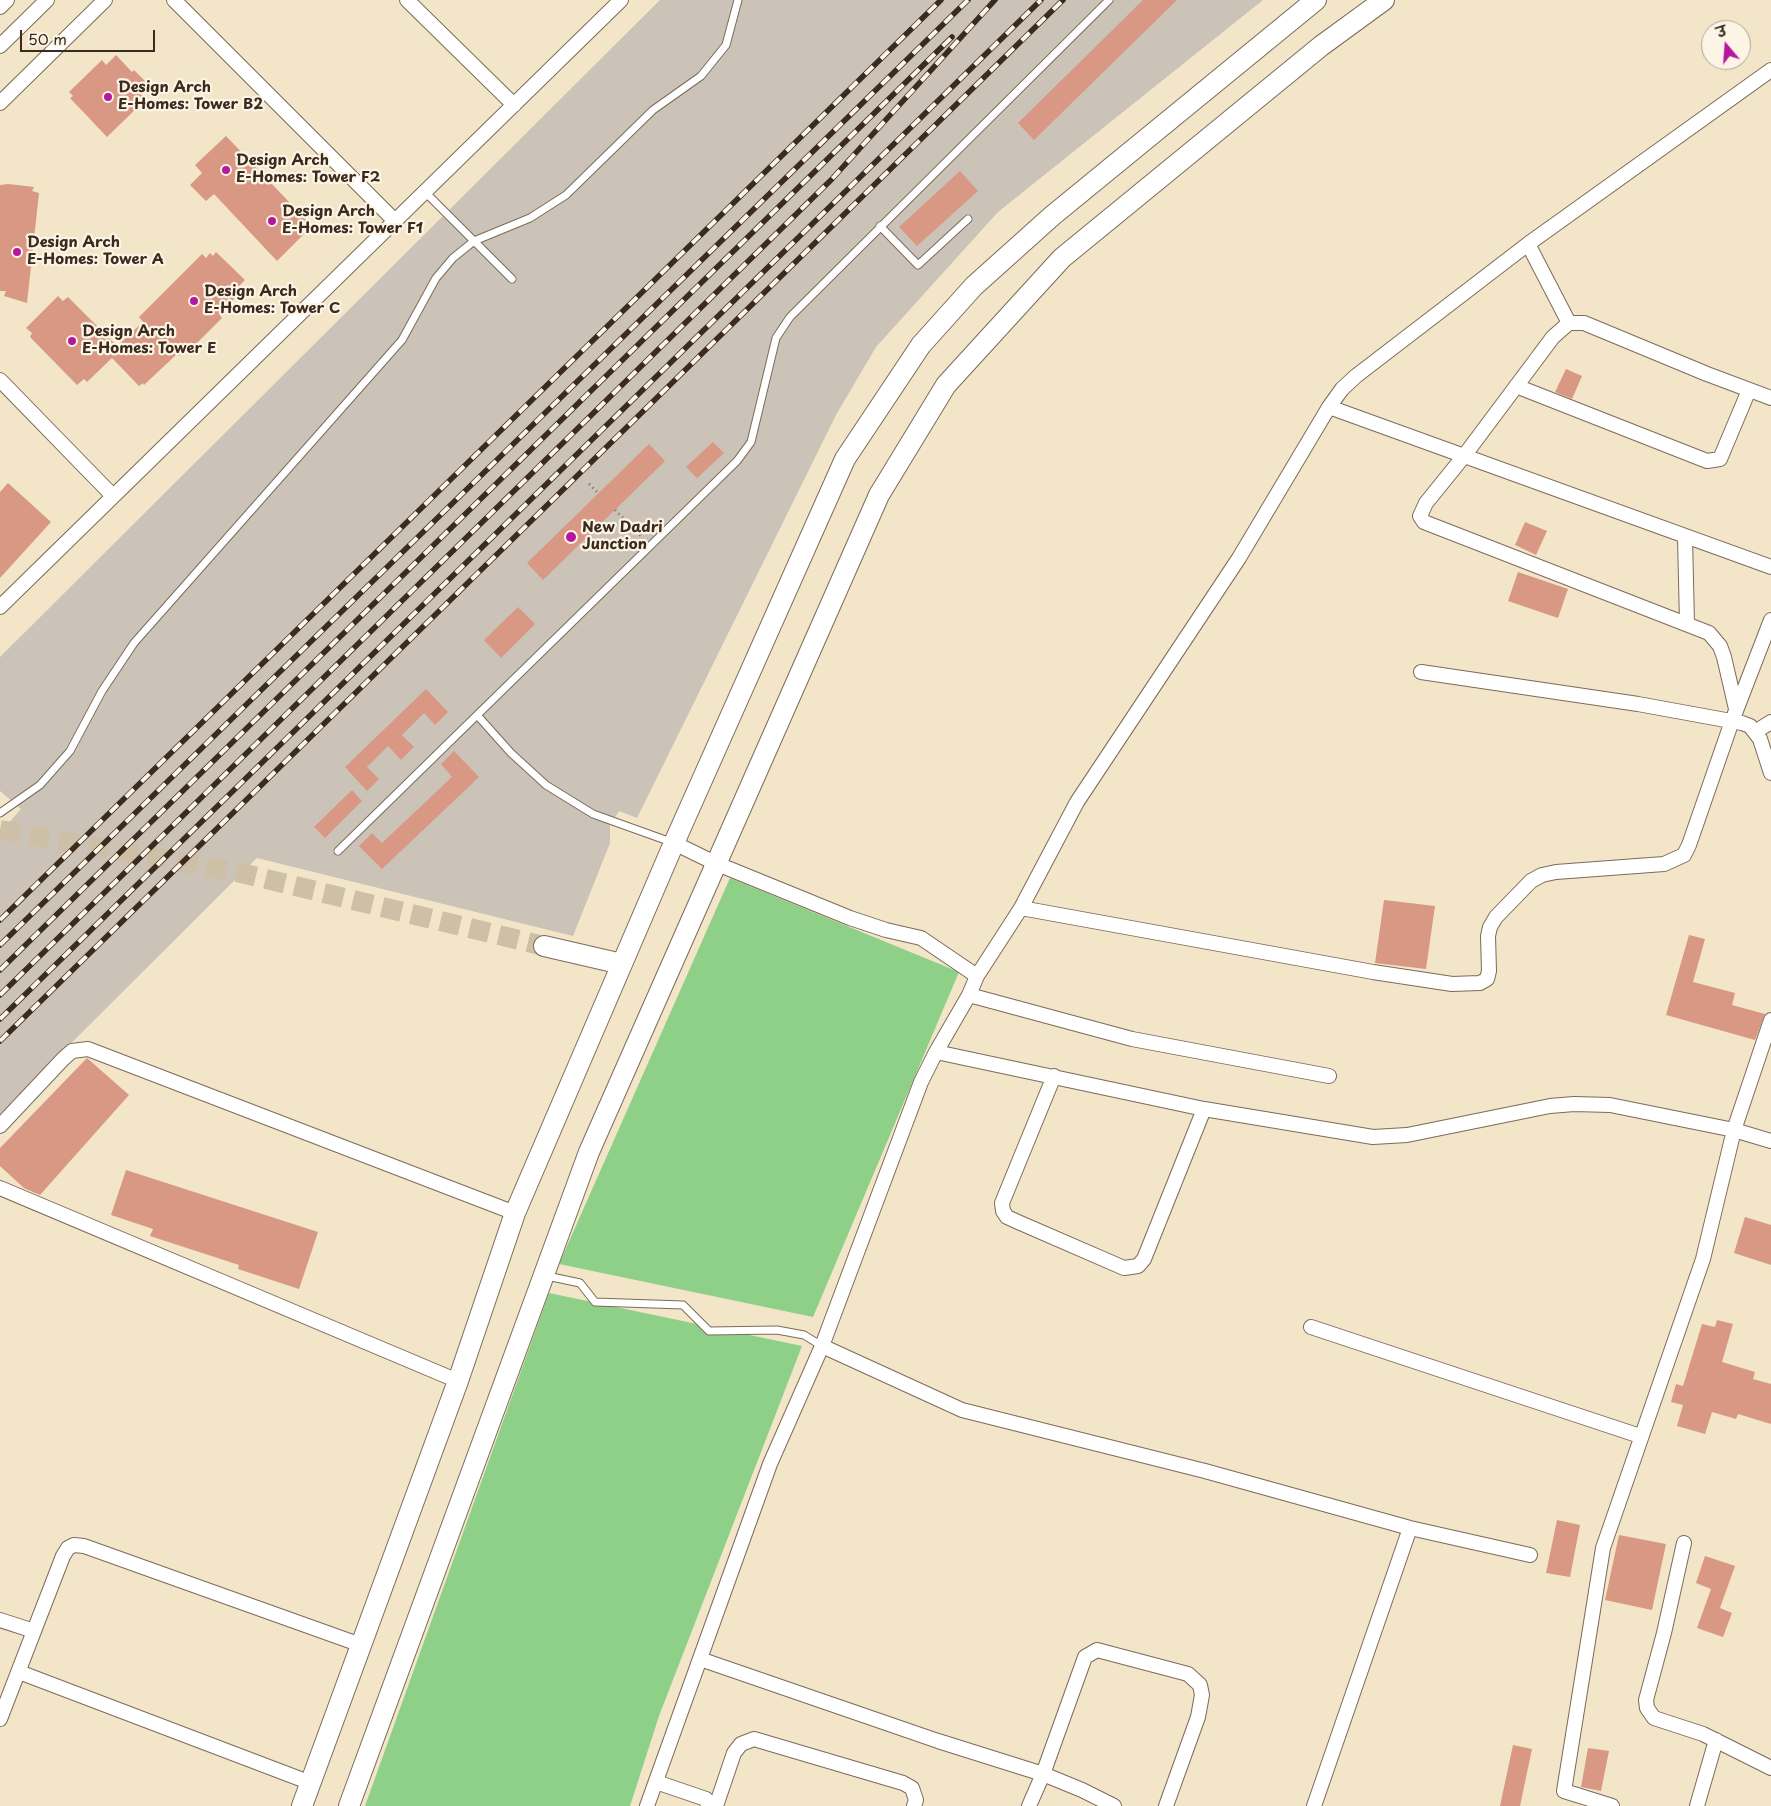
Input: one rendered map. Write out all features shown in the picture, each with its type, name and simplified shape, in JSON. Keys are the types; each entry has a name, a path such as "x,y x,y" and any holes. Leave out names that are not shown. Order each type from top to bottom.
{"street":[{"path":"0,7 7,0"},
{"path":"0,46 47,0"},
{"path":"0,102 105,0"},
{"path":"174,0 396,222"},
{"path":"407,0 514,105"},
{"path":"0,607 426,193 621,0"},
{"path":"302,1806 458,1381 515,1213 674,843 846,459 921,346 974,286 1052,216 1316,0"},
{"path":"349,1806 589,1152 715,863 880,495 946,385 1062,258 1321,46 1384,0"},
{"path":"647,1806 770,1464 822,1346 922,1082 936,1052 969,995 977,976 1021,908 1077,802 1238,558 1330,407 1342,389 1356,376 1528,244 1771,70"},
{"path":"1528,244 1569,324"},
{"path":"1734,715 1720,646 1709,632 1424,522 1420,516 1422,508 1464,456 1553,337 1569,324 1584,323 1771,398"},
{"path":"0,380 113,496"},
{"path":"1516,386 1707,461 1720,459 1749,390"},
{"path":"1330,407 1771,566"},
{"path":"1685,536 1687,624"},
{"path":"1021,908 1373,972 1452,984 1480,983 1487,979 1489,971 1488,936 1490,927 1496,917 1531,881 1542,875 1556,872 1664,864 1678,860 1684,855 1734,715 1771,620"},
{"path":"1421,672 1638,704 1734,715 1750,726 1755,732 1771,773"},
{"path":"1755,732 1771,722"},
{"path":"674,843 715,863 850,918 886,930 921,938 977,976"},
{"path":"544,946 622,964"},
{"path":"969,995 1132,1039 1329,1076"},
{"path":"1612,1806 1564,1790 1603,1548 1640,1436 1703,1259 1734,1130 1771,1020"},
{"path":"0,1126 63,1058 72,1051 88,1049 515,1213"},
{"path":"936,1052 1204,1109 1373,1137 1408,1134 1550,1106 1574,1104 1610,1105 1734,1130 1771,1141"},
{"path":"1054,1076 1002,1203 1003,1211 1007,1217 1124,1268 1138,1266 1144,1259 1204,1109"},
{"path":"0,1188 458,1381"},
{"path":"1310,1327 1640,1436"},
{"path":"822,1346 962,1410 1205,1471 1410,1528 1530,1555"},
{"path":"1314,1806 1410,1528"},
{"path":"1684,1543 1664,1633 1646,1700 1647,1708 1654,1718 1716,1740 1771,1768"},
{"path":"0,1719 62,1556 68,1548 74,1545 84,1546 361,1645"},
{"path":"0,1620 34,1631"},
{"path":"1029,1806 1043,1774 1085,1657 1097,1650 1143,1660 1188,1674 1200,1685 1202,1695 1198,1717 1166,1806"},
{"path":"700,1659 938,1742 1043,1774 1114,1806"},
{"path":"19,1672 311,1783"},
{"path":"716,1806 734,1752 741,1744 754,1739 903,1782 912,1788 916,1800 914,1806"},
{"path":"1697,1806 1716,1740"},
{"path":"656,1782 706,1799 708,1806"}],"lane":[{"path":"0,813 40,785 70,751 102,691 134,643 402,340 436,278 453,258 474,241 530,218 566,195 653,110 701,76 726,44 738,0"},
{"path":"338,851 737,460 751,442 776,338 790,317 1109,0"},
{"path":"426,193 512,279"},
{"path":"880,226 918,265 968,219"},
{"path":"477,715 511,753 546,785 592,814 674,843"},
{"path":"544,1275 580,1283 595,1302 683,1305 710,1331 777,1330 804,1335 822,1346"}],"path":[{"path":"589,484 598,493"},
{"path":"615,510 649,545"}],"shaded area":[{"path":"660,0 1263,0 998,212 876,347 836,415 637,818 619,811 610,825 610,843 573,936 257,858 0,1114 0,833 21,809 0,791 0,657"}],"green space":[{"path":"730,878 959,972 813,1317 559,1264"},
{"path":"549,1293 802,1346 659,1716 630,1806 365,1806"}],"building":[{"path":"1143,0 1177,0 1034,140 1018,123"},
{"name":"Design Arch E-Homes: Tower B2","path":"116,55 132,72 134,70 146,82 138,90 146,99 107,137 70,98 73,96 69,92 102,60 106,65"},
{"path":"226,136 312,226 277,261 214,194 206,201 190,185 202,173 195,165"},
{"path":"960,171 978,191 917,246 899,227"},
{"name":"Design Arch E-Homes: Tower A","path":"0,185 34,187 32,191 39,193 27,303 4,296 6,291 0,291"},
{"path":"216,252 245,280 236,289 240,293 219,314 222,318 195,345 193,343 179,356 177,354 144,385 143,383 139,386 112,358 87,382 84,379 77,385 30,337 32,333 26,328 58,296 63,301 68,297 117,346 143,322 139,317 202,254 206,258 210,253 213,256"},
{"path":"1566,369 1582,376 1572,399 1555,392"},
{"path":"713,442 724,453 697,478 686,467"},
{"name":"New Dadri Junction","path":"649,444 665,461 543,580 527,563"},
{"path":"8,483 51,522 0,578 0,492"},
{"path":"1525,522 1547,531 1536,555 1515,545"},
{"path":"1518,572 1568,589 1558,618 1508,601"},
{"path":"518,607 535,624 501,658 484,640"},
{"path":"426,689 448,712 435,725 424,713 402,735 414,747 401,760 388,746 367,767 379,779 367,791 345,767"},
{"path":"454,751 479,777 382,869 359,846 372,833 382,843 452,777 441,764"},
{"path":"352,790 362,801 325,838 314,827"},
{"path":"1384,900 1435,906 1426,969 1375,963"},
{"path":"1689,935 1705,939 1693,982 1735,993 1732,1005 1765,1014 1755,1040 1666,1015"},
{"path":"87,1058 129,1095 40,1195 24,1188 0,1166 0,1148"},
{"path":"126,1170 318,1232 299,1289 238,1269 239,1265 150,1236 153,1229 111,1215"},
{"path":"1745,1217 1771,1225 1771,1265 1734,1253"},
{"path":"1717,1320 1733,1324 1722,1362 1755,1372 1753,1379 1771,1384 1771,1424 1738,1414 1736,1419 1712,1412 1705,1434 1677,1426 1683,1405 1671,1402 1676,1384 1683,1386 1702,1324 1715,1327"},
{"path":"1557,1520 1580,1525 1570,1577 1546,1573"},
{"path":"1619,1535 1666,1544 1652,1610 1605,1600"},
{"path":"1705,1556 1735,1566 1720,1608 1732,1613 1723,1637 1697,1628 1711,1589 1696,1583"},
{"path":"1513,1745 1532,1749 1520,1806 1500,1806"},
{"path":"1588,1748 1609,1751 1601,1791 1581,1787"}],"tunnel":[{"path":"0,830 237,872 544,946"}],"railway":[{"path":"0,920 941,0"},
{"path":"0,945 968,0"},
{"path":"0,995 831,180 995,0"},
{"path":"0,1019 1041,0"},
{"path":"0,1041 1063,0"},
{"path":"0,970 952,37"}],"place":[{"name":"Design Arch E-Homes: Tower B2","path":"108,97"},
{"name":"Design Arch E-Homes: Tower F2","path":"226,170"},
{"name":"Design Arch E-Homes: Tower F1","path":"272,221"},
{"name":"Design Arch E-Homes: Tower A","path":"17,252"},
{"name":"Design Arch E-Homes: Tower C","path":"194,301"},
{"name":"Design Arch E-Homes: Tower E","path":"72,341"},
{"name":"New Dadri Junction","path":"571,537"}]}
